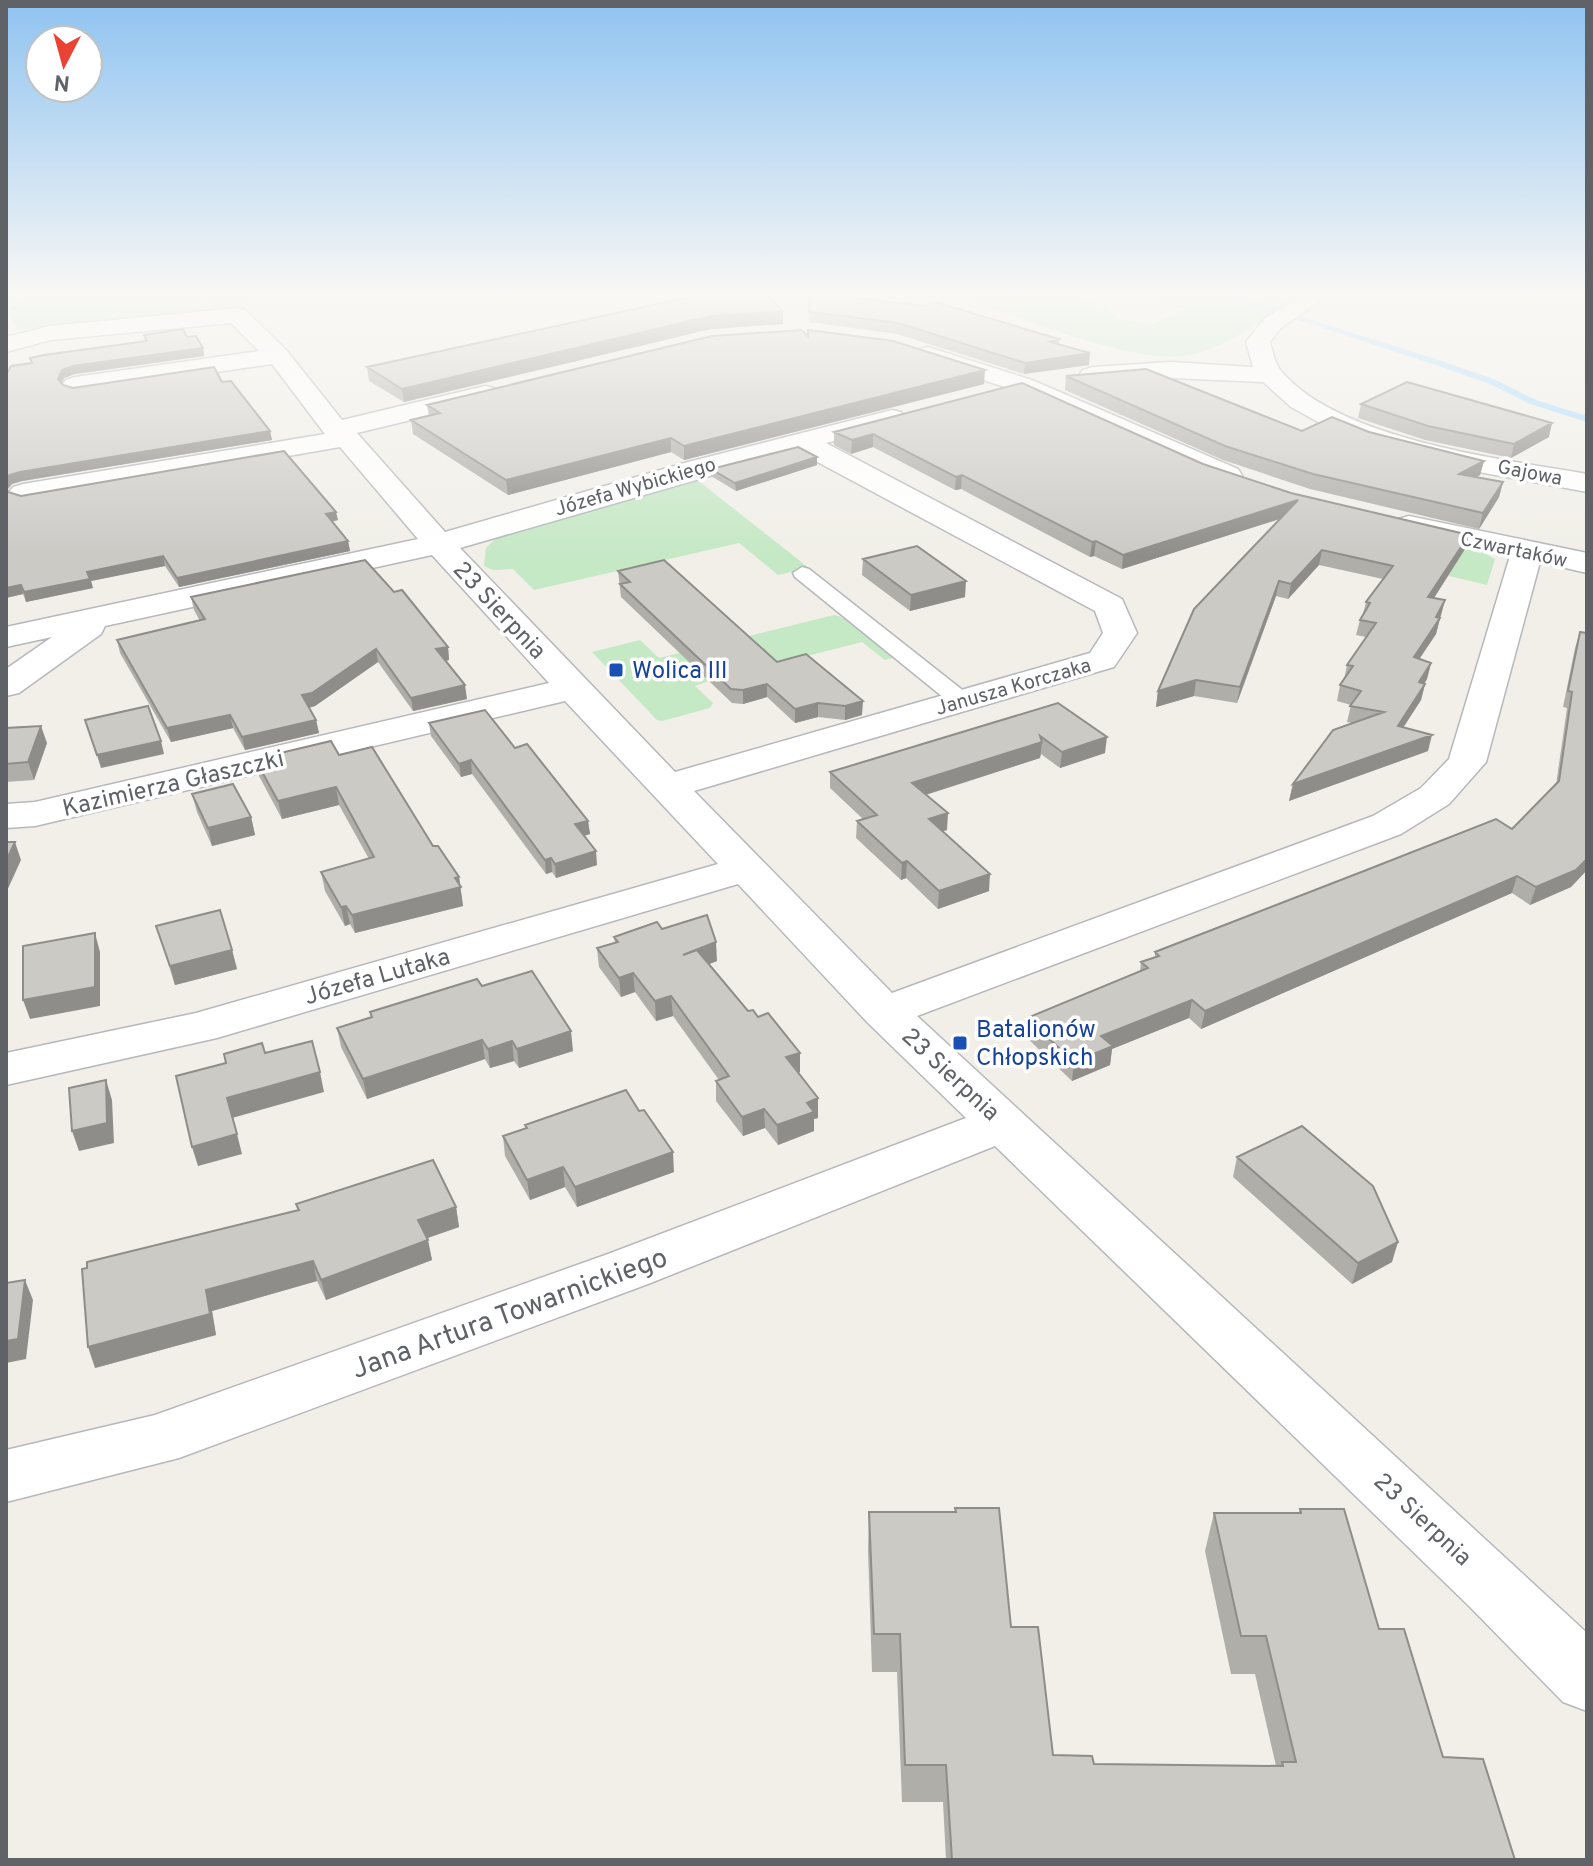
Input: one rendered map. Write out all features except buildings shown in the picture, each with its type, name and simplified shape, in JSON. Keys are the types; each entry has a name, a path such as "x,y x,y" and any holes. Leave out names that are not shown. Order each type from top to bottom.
{"street":[{"path":"75,385 95,382"},
{"name":"23 Sierpnia","path":"299,382 439,544 665,787 884,1012 1492,1585 1587,1679"},
{"path":"1014,382 1253,484"},
{"path":"978,396 1043,382"},
{"name":"Gajowa","path":"1278,382 1310,407 1365,434 1443,456 1587,483"},
{"path":"23,493 342,434 516,386"},
{"name":"Józefa Wybickiego","path":"6,637 439,544 471,532 919,411"},
{"name":"Janusza Korczaka","path":"665,787 1102,660 1120,633 1110,606 800,441"},
{"name":"Czwartaków","path":"1387,520 1587,563"},
{"path":"884,1012 1387,825 1435,796 1467,762 1527,552"},
{"path":"6,685 106,616"},
{"name":"Kazimierza Głaszczki","path":"6,816 35,814 573,688"},
{"name":"Józefa Lutaka","path":"6,1069 200,1027 745,869"},
{"name":"Jana Artura Towarnickiego","path":"6,1476 157,1440 628,1269 1004,1123"}],"lane":[{"path":"802,573 962,701"}],"green space":[{"path":"696,479 809,568 778,575 739,543 534,590 513,569 493,570 484,566 486,548 500,534"},
{"path":"1342,516 1479,545 1477,549 1495,559 1487,585 1449,576"},
{"path":"834,615 859,626 895,657 885,660 862,642 709,681 695,686 713,703 710,708 662,721 657,720 592,652 640,640 659,658"}],"waterway":[{"path":"1493,382 1533,402 1587,419"}],"place":[{"name":"Wolica III","path":"616,670"},
{"name":"Batalionów Chłopskich","path":"960,1043"}]}
